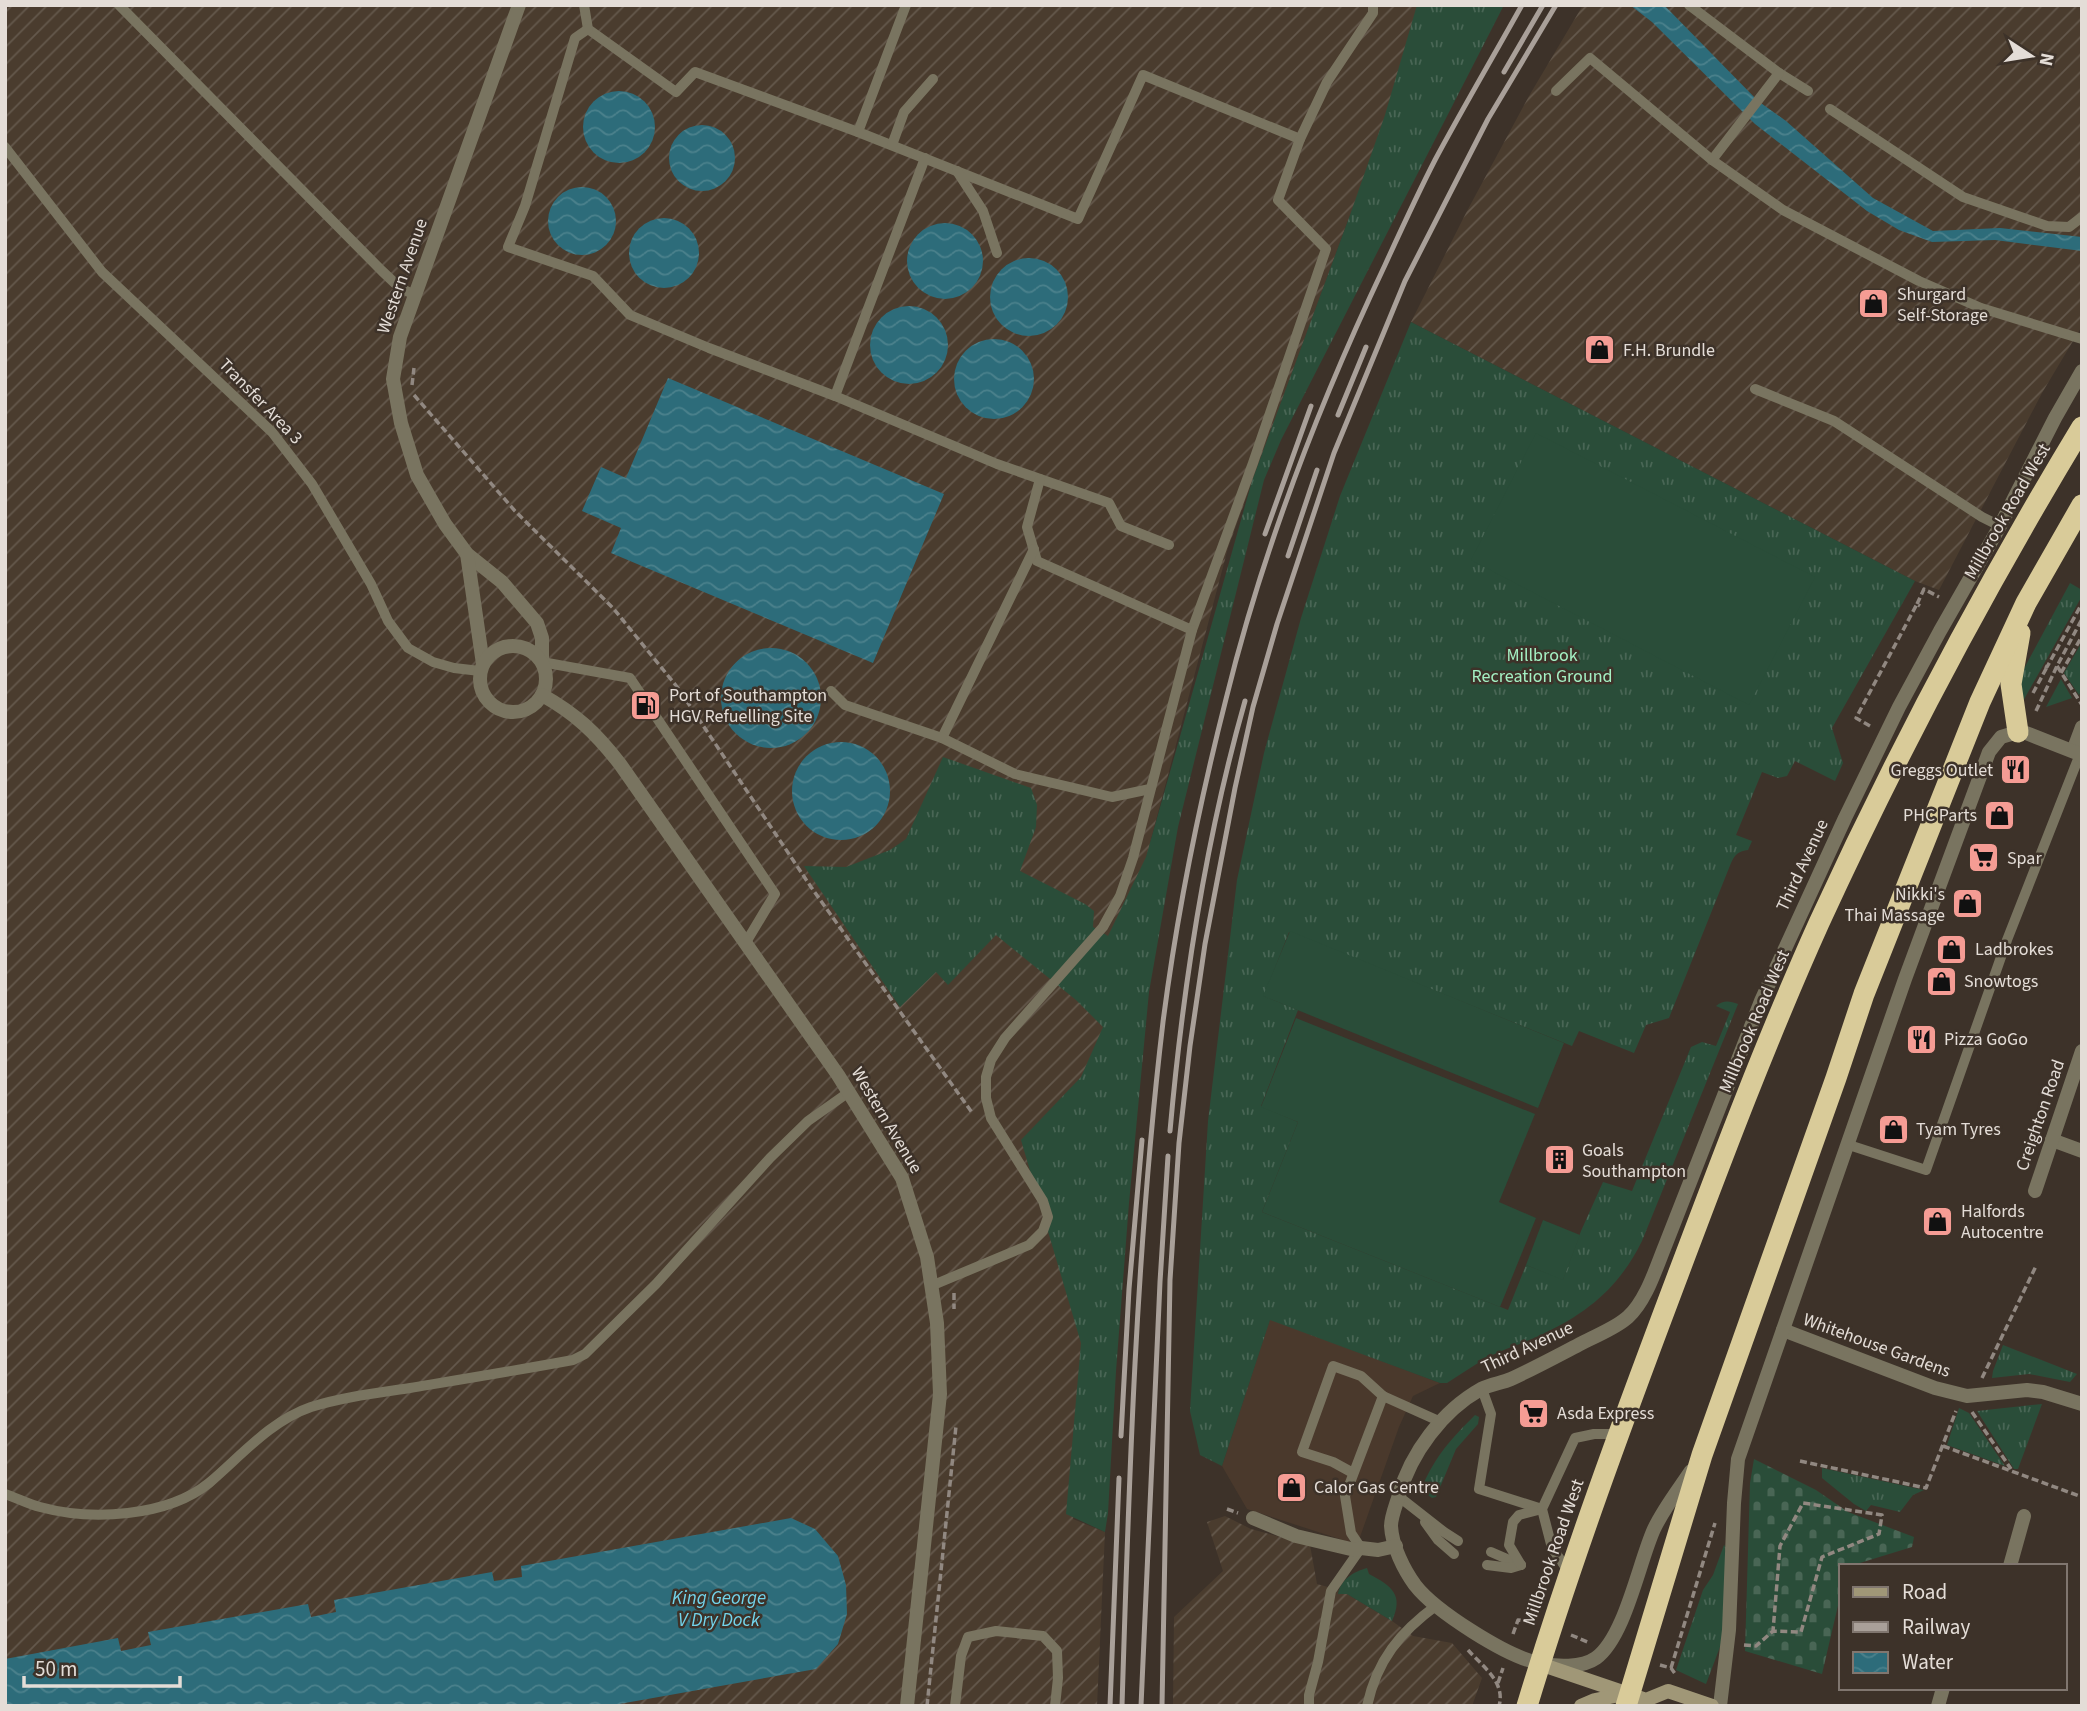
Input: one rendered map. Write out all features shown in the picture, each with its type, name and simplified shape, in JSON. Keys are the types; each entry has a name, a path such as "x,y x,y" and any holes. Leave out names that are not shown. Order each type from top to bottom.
{"highway":[{"name":"Millbrook Road West","path":"1527,1706 1569,1572 1618,1434 1761,1059 1818,925 1908,740 1987,592 2082,427"},
{"path":"1638,1701 1702,1455 1864,994 1980,702 2026,603 2082,505"},
{"path":"2022,732 2011,684 2026,603"}],"street":[{"name":"Western Avenue","path":"467,554 445,524 417,475 401,423 393,379 400,337 519,5"},
{"name":"Third Avenue","path":"1540,1664 1501,1647 1437,1605 1416,1586 1396,1546 1391,1526 1406,1472 1441,1422 1482,1389 1510,1380 1599,1334 1629,1317 1637,1306 1665,1247 1786,944 1899,707 2000,526 2082,371"},
{"path":"467,554 502,582 537,623 542,638 546,685 535,704 526,709 506,712 487,701 482,692 479,681 482,667 467,554"},
{"path":"482,667 497,649 517,646 527,648 542,662"},
{"name":"Western Avenue","path":"542,695 582,721 601,740 849,1092 902,1178 927,1257 937,1323 940,1394 906,1706"},
{"path":"1720,1706 1728,1644 1734,1503 1741,1451 1905,979 1989,752 2001,737 2022,732 2078,753 2082,727"},
{"name":"Creighton Road","path":"2035,1191 2082,1051"},
{"path":"2052,1140 2082,1151"},
{"name":"Whitehouse Gardens","path":"1783,1330 1925,1384 1968,1395 2027,1390 2082,1404"},
{"path":"1540,1664 1581,1664 1598,1657 1620,1621 1654,1528 1702,1455"},
{"path":"2011,1564 2024,1516"},
{"path":"1253,1518 1296,1536 1355,1550 1378,1550 1396,1546"},
{"path":"1540,1664 1638,1701"},
{"path":"1581,1706 1595,1700 1638,1701 1668,1691 1712,1706"}],"lane":[{"path":"119,5 382,271 400,288 415,295"},
{"path":"584,5 588,29 676,92 695,72 892,145 1078,219 1143,75 1300,139"},
{"path":"858,132 906,5"},
{"path":"931,1286 1029,1245 1043,1231 1048,1217 1043,1201 991,1118 986,1098 991,1060 1005,1038 1103,927 1128,877 1192,630 1253,463 1326,249 1278,200 1300,139 1327,82 1373,13 1373,5"},
{"path":"1689,5 1779,73 1808,91"},
{"path":"588,29 575,38 529,193 508,247 593,276 630,315 997,464 1109,503 1121,526 1169,545"},
{"path":"1556,91 1590,58 1712,160 1783,210 1919,281 1981,308 2082,339"},
{"path":"1712,160 1779,73"},
{"path":"892,145 904,112 933,79"},
{"path":"1830,109 1963,197 2047,226 2068,227 2082,217"},
{"name":"Transfer Area 3","path":"5,147 102,272 272,432 312,484 371,584 388,621 408,648 433,662 454,668 482,667"},
{"path":"835,396 925,158"},
{"path":"957,171 983,211 997,253"},
{"path":"1755,389 1834,421 2000,526"},
{"path":"1040,479 1027,527 1037,561 1192,630"},
{"path":"942,738 1034,549"},
{"path":"542,662 630,678 775,894 745,944"},
{"path":"831,691 845,705 942,738 1015,774 1112,797 1150,789"},
{"path":"1849,1145 1926,1170 2007,940 2078,753"},
{"path":"5,1494 40,1507 74,1513 141,1512 193,1494 267,1432 309,1408 347,1398 573,1360 586,1354 656,1284 779,1149 808,1121 849,1092"},
{"path":"1353,1473 1333,1462 1302,1452 1333,1366 1361,1376 1383,1396 1441,1422"},
{"path":"1482,1389 1491,1414 1479,1489 1542,1509"},
{"path":"1309,1706 1331,1591 1361,1548 1351,1533 1345,1496 1383,1396"},
{"path":"1569,1572 1552,1548 1542,1509 1575,1438 1594,1434 1618,1434"},
{"path":"1398,1496 1458,1541"},
{"path":"1521,1565 1509,1545 1513,1522 1519,1515 1542,1509"},
{"path":"1417,1511 1438,1540 1454,1554"},
{"path":"1491,1552 1521,1565"},
{"path":"1487,1565 1511,1568 1521,1565"},
{"path":"1367,1706 1372,1687 1397,1640 1437,1605"},
{"path":"955,1706 961,1656 968,1637 996,1631 1043,1636 1057,1651 1055,1706"}],"path":[{"path":"1872,728 1856,718 1918,605 1924,589 1939,597"},
{"path":"2039,705 2032,694 2081,606"},
{"path":"2022,732 2039,705 2082,619"},
{"path":"2061,673 2082,636"},
{"path":"2057,666 2082,705"},
{"path":"1800,1461 1926,1488 1968,1395 1988,1362 2036,1266"},
{"path":"1968,1395 2012,1470"},
{"path":"1943,1446 2082,1497"},
{"path":"1671,1668 1720,1510 1734,1503"},
{"path":"1728,1644 1756,1646 1773,1632 1801,1632 1822,1556 1879,1534 1882,1515 1803,1503 1780,1546 1773,1632"},
{"path":"1518,1620 1529,1620"},
{"path":"1572,1635 1595,1645"}],"shaded area":[{"path":"5,5 1457,5 1350,215 1228,548 1131,915 1094,1416 1073,1519 1105,1532 1097,1706 5,1706"},
{"path":"1583,5 2082,5 2082,326 2042,393 1939,590 1915,581 1411,322 1529,96"},
{"path":"1270,1319 1440,1383 1413,1396 1399,1427 1360,1537 1349,1542 1247,1509 1222,1466"},
{"path":"1225,1516 1251,1529 1310,1545 1317,1584 1339,1590 1338,1594 1347,1594 1413,1636 1452,1643 1482,1678 1472,1706 1173,1706 1174,1617 1223,1571 1207,1522"}],"green space":[{"path":"1417,5 1504,5 1281,440 1264,480 1178,827 1149,992 1129,1203 1105,1532 1066,1514 1081,1343 1021,1140 1081,1077 1103,1027 1076,1000 996,935 948,985 936,972 900,1007 804,866 846,867 890,850 906,839 943,757 1031,788 1037,805 1036,827 1020,871 1085,904 1094,911 1093,927 1108,936 1146,857 1252,481 1385,115"},
{"name":"Millbrook Recreation Ground","path":"1411,322 1915,581 1832,728 1843,763 1835,781 1795,761 1787,776 1778,778 1762,772 1736,835 1752,841 1748,850 1734,857 1731,863 1669,1018 1646,1025 1634,1053 1579,1031 1572,1046 1289,932 1264,996 1298,1010 1261,1106 1298,1122 1262,1212 1508,1310 1526,1265 1563,1279 1603,1182 1632,1191 1691,1047 1702,1042 1716,1046 1730,1012 1716,1006 1727,1002 1738,1004 1642,1241 1623,1272 1601,1296 1560,1326 1488,1357 1447,1383 1440,1383 1270,1320 1222,1466 1200,1455 1190,1411 1208,1121 1237,880 1264,753 1301,618 1340,496"},
{"path":"1536,433 1815,577 1749,705 1471,560"},
{"path":"2070,583 2082,590 2082,596 2022,703 2019,678"},
{"path":"2082,642 2082,689 2079,695 2064,673"},
{"path":"2061,679 2072,698 2046,707"},
{"path":"1290,931 1564,1043 1538,1108 1263,996"},
{"path":"1296,1018 1535,1114 1499,1202 1536,1218 1500,1307 1262,1212 1298,1122 1261,1107"},
{"path":"1543,1220 1580,1235 1563,1280 1526,1265"},
{"path":"2003,1345 2077,1374 2070,1382 2029,1374 1992,1378"},
{"path":"2042,1404 2018,1469 2014,1469 1977,1411"},
{"path":"1959,1408 1969,1413 2005,1466 1947,1445"},
{"path":"1475,1415 1479,1417 1478,1424 1456,1449 1436,1497 1432,1498 1422,1487 1427,1476 1445,1448"},
{"path":"1754,1459 1816,1490 1848,1512 1914,1537 1912,1547 1857,1564 1839,1564 1839,1601 1822,1674 1745,1651 1750,1483"},
{"path":"1822,1468 1924,1490 1913,1495 1900,1512 1871,1505 1866,1511 1822,1478"},
{"path":"1724,1545 1723,1639 1706,1684 1676,1670 1703,1590 1713,1575"},
{"path":"1367,1568 1369,1574 1394,1592 1397,1604 1392,1621 1347,1594 1338,1594 1348,1577"}],"water":[{"path":"1630,5 1664,5 1758,101 1786,121 1873,198 1933,231 2000,228 2082,237 2082,251 1995,240 1932,242 1899,230 1867,211 1755,124 1652,22"},
{"path":"619,91 639,97 649,107 655,127 649,147 639,157 619,163 599,157 589,147 583,127 589,107 599,97"},
{"path":"695,125 709,125 721,130 730,139 735,158 733,171 726,182 709,191 695,191 683,186 674,177 669,165 669,151 674,139 683,130"},
{"path":"582,187 595,190 606,197 613,208 616,221 613,234 606,245 595,252 582,255 569,252 558,245 551,234 548,221 551,208 558,197 569,190"},
{"path":"657,218 671,218 684,223 694,233 699,253 694,273 684,283 671,288 657,288 644,283 634,273 629,260 629,246 634,233 644,223"},
{"path":"938,223 952,223 966,229 977,240 983,261 980,276 972,288 952,299 938,299 924,293 913,282 907,268 907,254 913,240 924,229"},
{"path":"1021,258 1037,258 1051,264 1062,275 1068,289 1068,305 1062,319 1051,330 1037,336 1021,336 1007,330 996,319 990,305 990,289 996,275 1007,264"},
{"path":"901,306 917,306 931,312 942,323 948,337 948,353 942,367 931,378 917,384 901,384 887,378 876,367 870,353 870,337 876,323 887,312"},
{"path":"986,339 1002,339 1023,350 1034,371 1034,387 1023,408 1002,419 986,419 972,413 960,401 954,387 954,371 960,357 972,345"},
{"path":"668,378 944,494 873,663 611,553 621,528 582,511 601,467 626,478"},
{"path":"771,648 790,652 806,663 817,679 821,698 817,717 806,733 790,744 771,748 752,744 736,733 725,717 721,698 725,679 736,663 752,652"},
{"path":"841,742 860,746 876,756 886,772 890,791 886,810 876,826 860,836 841,840 822,836 806,826 796,810 792,791 796,772 806,756 822,746"},
{"name":"King George V Dry Dock","path":"791,1518 815,1529 838,1556 846,1585 847,1614 838,1644 816,1669 608,1706 5,1706 5,1659 118,1638 121,1651 151,1645 148,1632 308,1604 311,1617 336,1612 334,1600 492,1572 494,1581 522,1577 521,1566"}],"railway":[{"path":"1122,1706 1135,1364 1154,1107 1175,940 1216,739 1257,587 1315,424 1428,173 1522,5"},
{"path":"1504,72 1543,5"},
{"path":"1162,1706 1170,1280 1179,1143 1205,944 1253,707 1277,624 1334,453 1405,281 1488,119 1556,5"},
{"path":"1338,415 1366,347"},
{"path":"1265,534 1311,406"},
{"path":"1288,556 1317,470"},
{"path":"1170,1131 1197,914 1218,807 1245,701"},
{"path":"1121,1436 1129,1289 1142,1140"},
{"path":"1141,1706 1168,1156"},
{"path":"1110,1706 1119,1478"}],"place":[{"name":"Shurgard Self-Storage","path":"1874,304"},
{"name":"F.H. Brundle","path":"1600,350"},
{"name":"Port of Southampton HGV Refuelling Site","path":"646,705"},
{"name":"Greggs Outlet","path":"2016,770"},
{"name":"PHC Parts","path":"2000,815"},
{"name":"Spar","path":"1984,858"},
{"name":"Nikki's Thai Massage","path":"1968,904"},
{"name":"Ladbrokes","path":"1952,949"},
{"name":"Snowtogs","path":"1941,981"},
{"name":"Pizza GoGo","path":"1921,1039"},
{"name":"Tyam Tyres","path":"1893,1129"},
{"name":"Goals Southampton","path":"1559,1160"},
{"name":"Halfords Autocentre","path":"1938,1221"},
{"name":"Asda Express","path":"1534,1413"},
{"name":"Calor Gas Centre","path":"1291,1487"}]}
